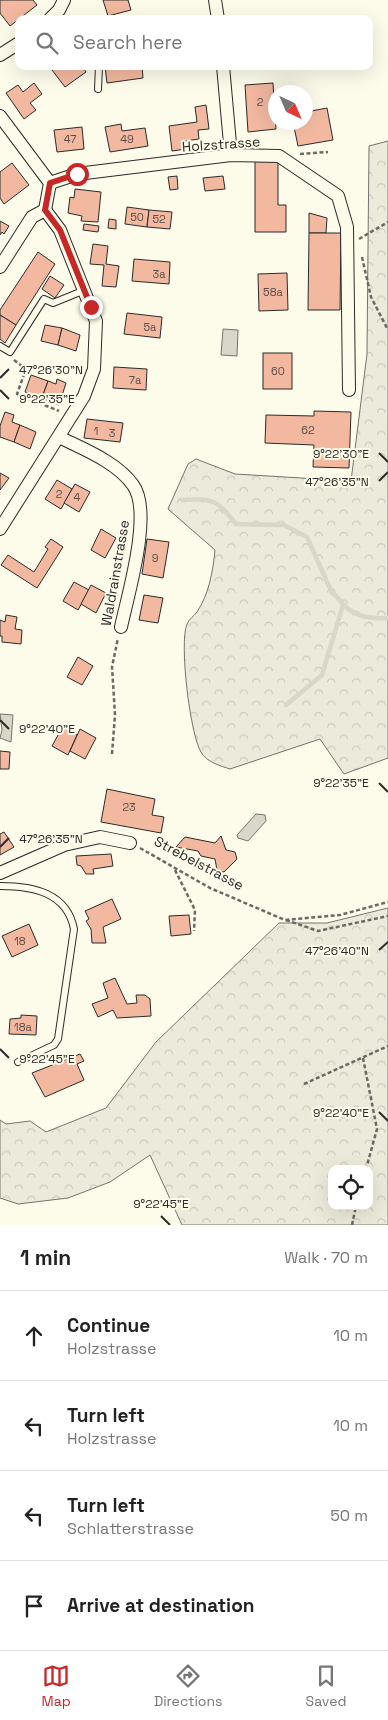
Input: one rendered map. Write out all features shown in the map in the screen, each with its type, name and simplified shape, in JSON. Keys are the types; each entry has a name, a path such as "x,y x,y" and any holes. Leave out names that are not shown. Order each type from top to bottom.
{"street":[{"path":"214,0 217,15"},
{"path":"0,55 15,46"},
{"path":"223,70 231,156"},
{"path":"0,116 50,183 45,210 60,230 96,321 94,369 84,396 0,529"},
{"name":"Holzstrasse","path":"50,183 77,174 231,156 279,156 338,196 347,227 348,390"},
{"path":"0,267 32,217 45,210"},
{"name":"Waldrainstrasse","path":"59,438 116,469 133,484 140,501 141,531 122,627"},
{"path":"0,873 64,845 100,837 130,843"}],"lane":[{"path":"98,89 99,70"},
{"path":"0,346 10,352 44,299 53,303 85,290"},
{"path":"0,886 32,889 51,895 64,903 72,916 74,929 58,1039 54,1045 18,1062"}],"path":[{"path":"279,156 328,152"},
{"path":"358,240 388,222"},
{"path":"360,249 371,297 388,330"},
{"path":"10,352 11,358 26,369 17,394 61,411"},
{"name":"Waldrainstrasse","path":"112,754 115,715 113,653 122,627"},
{"name":"Strebelstrasse","path":"130,843 210,888 285,920 340,915 388,902"},
{"path":"175,868 195,910 194,931"},
{"path":"285,920 318,931 388,916"},
{"path":"304,1084 388,1046"},
{"path":"363,1058 377,1129 367,1165"},
{"path":"352,1225 355,1210"}],"green space":[{"path":"388,141 388,758 344,774 320,739 230,769 210,761 201,752 193,727 185,668 184,649 187,624 205,598 212,574 215,550 168,509 188,464 196,459 235,474 351,481 367,354 369,146"},
{"path":"388,908 388,1225 182,1225 150,1155 110,1182 68,1198 18,1204 0,1198 0,1120 6,1124 30,1121 46,1132 106,1108 156,1042 279,923 327,923"}],"shaded area":[{"path":"223,329 238,330 237,356 221,355"},
{"path":"0,714 13,715 11,742 0,738 2,730"},
{"path":"256,814 265,815 266,821 248,841 238,838 237,835"}],"building":[{"path":"0,0 33,0 37,5 24,15 15,15 15,22 10,26 0,13"},
{"path":"103,0 128,0 131,10 108,15"},
{"path":"52,70 85,70 86,72 65,87"},
{"path":"105,70 142,70 143,78 107,83"},
{"path":"34,83 42,94 30,103 36,110 24,119 6,93 18,85 23,92"},
{"path":"273,83 273,85 268,85 268,130 248,132 245,85"},
{"path":"206,105 209,129 198,130 199,139 185,141 186,149 172,151 169,126 197,122 195,107"},
{"path":"327,108 333,140 298,146 295,130 313,130 313,111"},
{"path":"121,124 122,131 145,128 148,146 110,152 105,127"},
{"path":"82,127 84,149 57,152 54,130"},
{"path":"255,158 278,158 278,205 286,205 286,232 255,232"},
{"path":"12,163 29,185 4,204 0,198 0,172"},
{"path":"177,176 178,189 170,190 168,177"},
{"path":"223,176 225,189 205,191 203,178"},
{"path":"75,189 101,192 98,222 81,221 82,216 68,213 70,197 74,198"},
{"path":"127,207 149,210 147,227 125,224"},
{"path":"149,210 172,212 170,229 147,227"},
{"path":"309,213 327,218 326,233 309,233"},
{"path":"109,219 116,220 116,229 108,228"},
{"path":"0,221 9,226 4,234 2,232 0,235"},
{"path":"84,224 99,226 98,232 83,230"},
{"path":"309,233 341,233 340,310 308,310"},
{"path":"93,244 108,246 106,264 119,266 116,287 102,286 104,265 90,264"},
{"path":"38,252 55,264 16,325 0,315 0,310"},
{"path":"134,259 170,262 169,284 132,281"},
{"path":"287,273 288,310 259,311 258,274"},
{"path":"50,276 64,285 55,298 42,289"},
{"path":"127,313 162,317 160,338 124,334"},
{"path":"0,315 16,325 5,343 0,339"},
{"path":"45,325 62,328 58,345 41,341"},
{"path":"62,328 80,335 76,351 58,345"},
{"path":"263,353 292,353 292,389 263,389"},
{"path":"114,367 147,369 146,390 113,388"},
{"path":"31,375 48,381 42,398 25,392"},
{"path":"57,379 66,383 59,405 42,398 48,381 56,384"},
{"path":"314,411 351,412 349,468 313,467 314,445 265,443 266,415 314,416"},
{"path":"5,412 14,415 12,422 20,425 14,442 0,437 0,426"},
{"path":"87,419 123,423 120,442 84,438"},
{"path":"20,425 36,432 30,449 14,442"},
{"path":"0,473 9,478 0,490"},
{"path":"57,480 72,489 61,509 45,499"},
{"path":"75,484 90,492 79,512 64,503"},
{"path":"101,529 116,538 105,558 91,550"},
{"path":"51,539 63,547 37,588 1,565 8,555 34,572 48,549 45,547"},
{"path":"147,539 169,542 163,578 142,574"},
{"path":"74,582 89,590 78,610 63,601"},
{"path":"91,585 106,593 96,613 81,604"},
{"path":"144,595 163,598 158,623 139,620"},
{"path":"6,615 17,617 15,629 22,630 21,644 2,642 0,620 5,622"},
{"path":"78,657 93,666 82,685 67,677"},
{"path":"63,726 77,735 68,755 52,746"},
{"path":"80,729 96,738 85,759 70,751"},
{"path":"0,751 10,752 9,769 0,769"},
{"path":"107,789 155,799 152,815 164,817 161,833 101,822"},
{"path":"4,832 14,847 0,855 0,834"},
{"path":"221,836 226,850 235,852 237,859 224,872 217,870 215,859 201,856 198,851 176,847 185,837 215,843"},
{"path":"111,854 113,866 93,869 94,874 86,874 81,866 77,865 76,856"},
{"path":"112,899 121,919 103,927 106,943 92,943 91,929 86,921 89,919 85,911"},
{"path":"189,915 191,934 171,936 169,916"},
{"path":"29,924 38,945 12,957 2,936"},
{"path":"115,978 127,1004 137,1003 136,995 145,995 150,999 151,1016 117,1018 113,1010 98,1017 92,1004 108,998 103,983"},
{"path":"21,1015 37,1016 36,1035 9,1034 10,1019 21,1018"},
{"path":"80,1054 84,1061 77,1064 84,1080 45,1097 32,1073"}],"waterway":[{"path":"182,500 208,500 214,502 236,524 284,525 307,537 332,593 353,612 364,616 388,618"},
{"path":"286,705 322,675 343,605"}],"route":[{"path":"77,174 50,183 45,210 60,230 91,307"}]}
